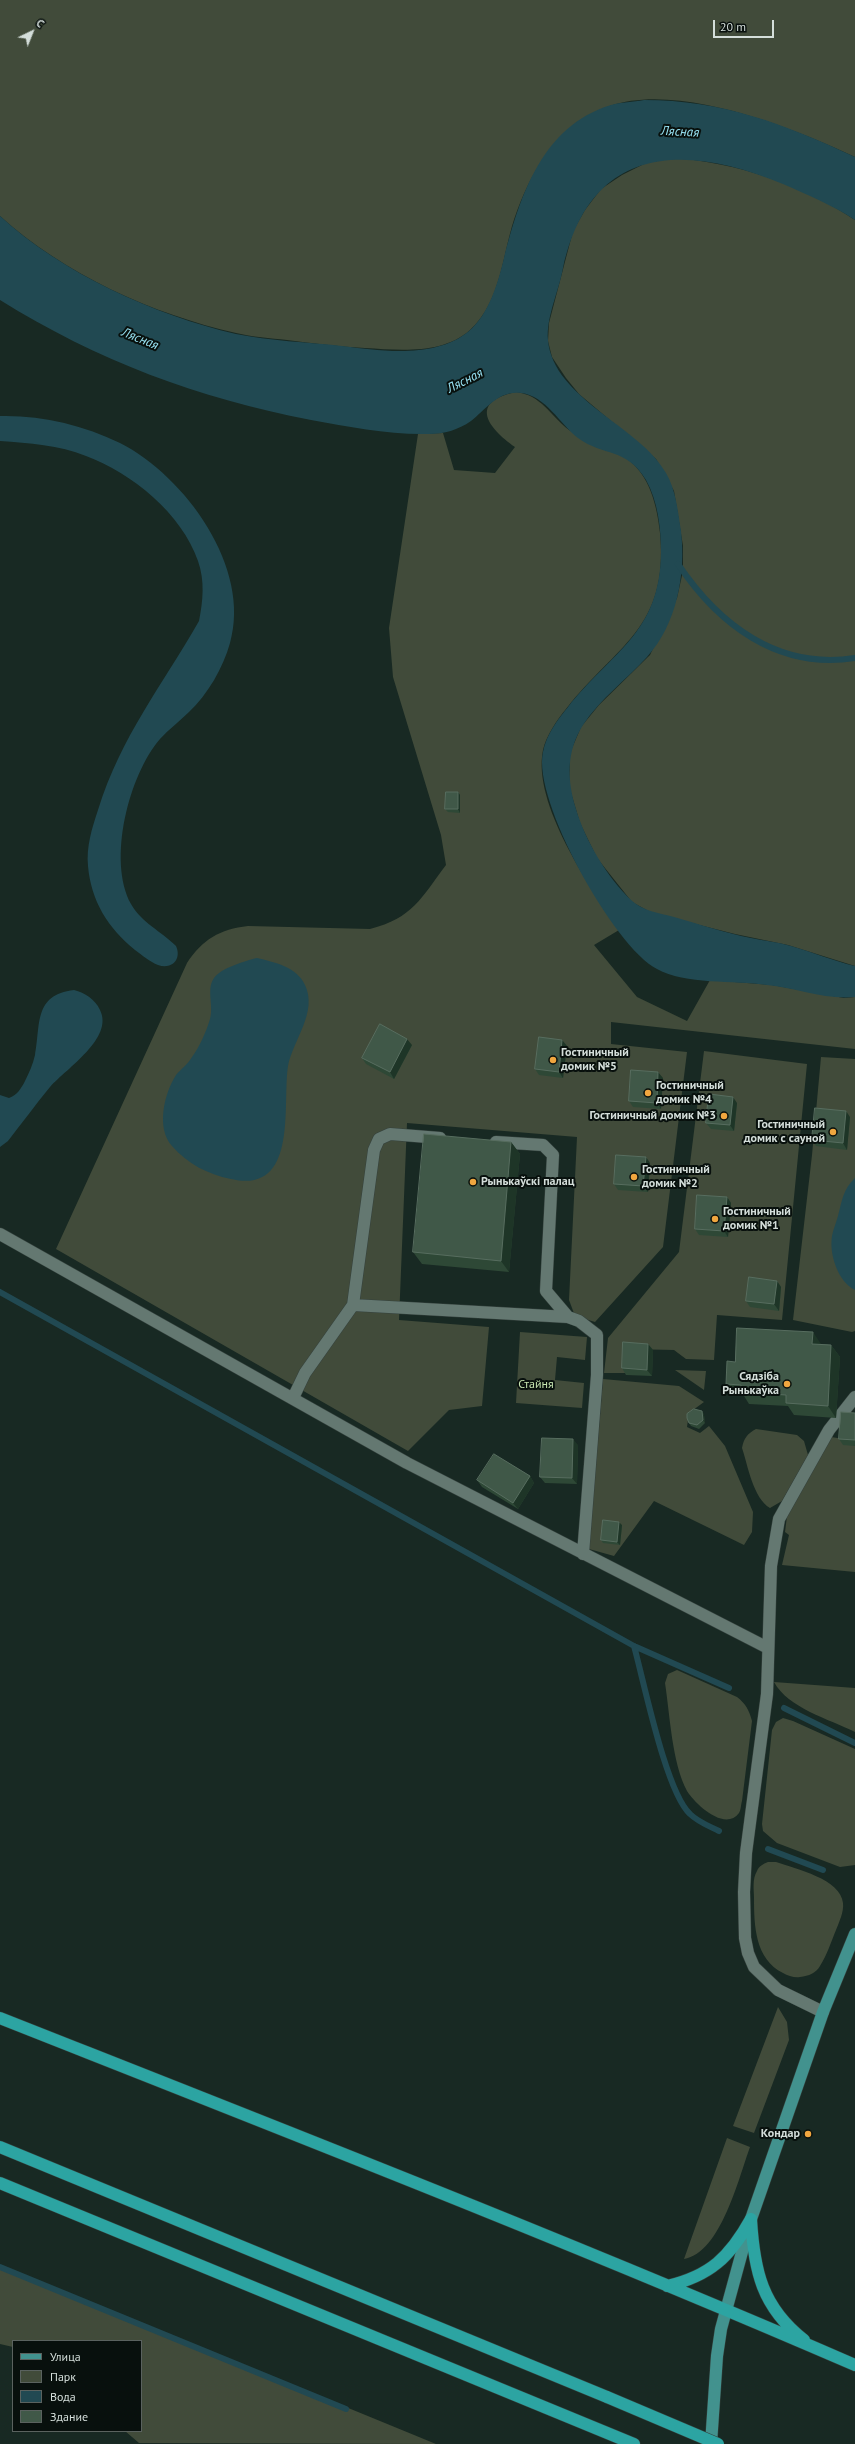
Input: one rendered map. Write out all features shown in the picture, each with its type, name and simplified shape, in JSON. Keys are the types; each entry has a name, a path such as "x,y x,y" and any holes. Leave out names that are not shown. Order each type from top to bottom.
{"highway":[{"path":"0,2018 346,2155 726,2310 855,2365"},
{"path":"0,2148 718,2444"},
{"path":"0,2183 634,2444"},
{"path":"667,2286 702,2275 716,2265 740,2239 751,2219"},
{"path":"751,2219 755,2266 762,2288 772,2306 785,2322 813,2347"}],"main road":[{"path":"711,2444 717,2356 726,2310 751,2219 823,2012 855,1934"}],"lane":[{"path":"294,1398 305,1373 353,1305 374,1150 380,1139 390,1134 451,1138"},
{"path":"482,1141 543,1145 553,1155 546,1291 568,1317"},
{"path":"0,1234 294,1398 407,1463 768,1648"},
{"path":"353,1305 568,1317 579,1321 597,1335 597,1375 583,1554"},
{"path":"823,2012 778,1990 764,1979 754,1967 748,1953 745,1938 746,1853 767,1694 771,1566 779,1519 829,1430 855,1397"}],"green space":[{"path":"0,0 855,0 855,157 800,133 735,112 701,104 668,100 638,100 610,106 578,123 564,135 541,162 517,211 500,274 489,304 481,318 470,330 459,338 447,344 433,347 392,350 336,346 242,334 204,325 173,315 110,289 52,256 25,237 0,216"},
{"path":"674,158 721,165 768,177 813,196 835,207 855,220 855,966 788,945 735,934 652,913 632,902 597,858 580,823 569,786 570,753 581,727 599,705 650,655 677,598 683,571 683,546 674,491 656,459 579,394 566,378 552,357 548,341 549,323 573,231 585,210 601,189 622,175 646,163"},
{"path":"516,392 525,394 539,401 569,430 601,449 623,456 634,465 647,482 659,523 661,566 656,592 647,614 635,633 563,713 549,734 543,750 542,771 546,795 555,819 579,868 619,930 594,945 637,997 687,1021 710,980 772,985 844,998 855,997 855,1049 611,1022 611,1044 687,1052 663,1247 595,1322 575,1316 569,1300 577,1137 407,1123 399,1320 489,1327 482,1406 449,1410 408,1451 56,1249 187,963 199,948 220,933 248,926 370,929 385,924 406,913 415,905 446,865 441,835 393,677 389,628 418,434 443,433 454,470 495,473 515,447 505,440 491,424 487,416 487,409 492,402 501,396"},
{"path":"704,1051 807,1064 782,1320 717,1315 714,1360 686,1359 674,1350 628,1349 625,1373 604,1373 608,1338 679,1252"},
{"path":"821,1057 855,1059 855,1331 852,1332 793,1320 812,1155"},
{"name":"Стайня","path":"520,1332 587,1337 585,1360 557,1357 555,1380 584,1383 582,1408 516,1403"},
{"path":"675,1370 706,1371 704,1390"},
{"path":"603,1379 679,1386 704,1402 689,1413 687,1427 700,1433 709,1426 725,1446 753,1512 752,1532 744,1545 654,1501 614,1556 589,1549"},
{"path":"756,1429 797,1435 804,1441 808,1455 782,1501 770,1508 759,1497 755,1489 742,1448 746,1437"},
{"path":"831,1437 844,1439 855,1446 855,1572 782,1565 789,1535 785,1532 787,1516"},
{"path":"677,1670 737,1697 743,1702 750,1714 752,1721 742,1801 740,1812 733,1818 719,1818 703,1809 687,1791 682,1780 675,1753 665,1683 668,1674"},
{"path":"774,1682 855,1688 855,1732 799,1706 780,1691"},
{"path":"783,1718 855,1749 855,1865 840,1867 777,1843 763,1831 762,1824 772,1730 776,1722"},
{"path":"768,1862 776,1862 826,1881 834,1887 840,1895 843,1903 842,1913 822,1962 816,1971 803,1977 785,1974 774,1967 767,1959 758,1941 755,1920 754,1881 755,1874 759,1868"},
{"path":"778,2007 787,2022 789,2040 754,2133 733,2126"},
{"path":"727,2138 750,2147 734,2194 718,2229 708,2243 697,2254 684,2259"},
{"path":"0,2265 436,2444 139,2443 126,2432 142,2432 142,2340 12,2340 12,2347 0,2344"}],"water":[{"name":"Лясная","path":"644,100 673,101 727,109 778,124 855,157 855,220 811,196 746,171 710,162 677,160 646,164 618,176 595,197 576,227 563,268 549,322 548,340 553,361 565,379 581,396 654,456 666,473 676,501 681,531 682,564 677,598 672,614 666,629 657,644 647,657 597,707 577,735 573,745 570,766 573,798 585,833 598,858 622,891 636,904 657,913 732,934 786,945 855,966 855,997 833,997 778,986 695,980 681,978 657,969 639,955 620,933 599,903 563,836 550,803 543,774 543,752 547,739 556,722 568,707 631,639 643,622 652,603 659,580 661,543 656,506 646,480 631,462 623,457 588,444 578,438 538,399 521,393 506,394 499,397 471,421 461,427 451,431 435,434 414,434 370,430 311,420 229,401 150,375 112,359 37,322 0,300 0,216 25,237 80,273 110,289 142,303 173,316 205,326 236,334 262,338 374,350 408,351 441,346 456,340 469,331 482,316 492,298 518,211 538,166 551,146 567,129 587,115 611,105"},
{"path":"0,416 31,417 77,426 120,443 144,458 168,478 189,501 208,527 222,555 231,585 234,614 230,643 227,652 214,680 196,705 160,739 149,755 139,774 131,795 121,842 121,865 124,886 131,904 135,911 146,922 176,946 178,951 177,959 168,966 158,965 143,956 125,942 109,923 102,913 93,891 88,866 88,852 96,817 107,783 118,758 143,712 199,621 203,591 202,576 198,561 180,527 153,497 137,484 103,463 76,452 44,445 0,441"},
{"path":"257,958 284,966 297,974 305,985 309,1005 307,1016 288,1066 283,1143 277,1160 268,1173 253,1180 231,1179 198,1167 191,1163 172,1146 167,1139 164,1130 163,1121 165,1101 176,1075 189,1062 207,1029 211,1014 210,992 214,978 217,974 228,968"},
{"path":"74,990 89,997 100,1010 103,1021 95,1042 77,1062 50,1087 8,1141 0,1147 0,1095 9,1098 12,1097 22,1087 25,1081 34,1058 41,1013 45,1005 51,998 61,993"},
{"path":"855,1178 855,1290 844,1281 839,1274 833,1259 831,1243 832,1234 844,1196 848,1186"}],"building":[{"path":"446,792 458,792 458,809 445,809"},
{"path":"380,1024 407,1039 390,1072 362,1058"},
{"name":"Гостиничный домик №5","path":"539,1037 562,1040 559,1072 535,1069"},
{"name":"Гостиничный домик №4","path":"631,1070 658,1072 657,1103 629,1101"},
{"name":"Гостиничный домик №3","path":"709,1094 733,1097 730,1125 706,1123"},
{"name":"Гостиничный домик с сауной","path":"815,1108 846,1111 843,1143 812,1140"},
{"name":"Рынькаўскi палац","path":"424,1134 511,1142 501,1261 413,1252"},
{"name":"Гостиничный домик №2","path":"616,1155 646,1157 643,1186 614,1184"},
{"name":"Гостиничный домик №1","path":"697,1195 727,1197 724,1231 695,1229"},
{"path":"749,1277 777,1281 774,1304 746,1301"},
{"name":"Сядзіба Рынькаўка","path":"737,1328 813,1332 812,1344 831,1345 828,1406 786,1403 786,1395 741,1392 741,1385 726,1384 727,1361 735,1362"},
{"path":"623,1342 648,1344 647,1370 622,1368"},
{"path":"694,1409 702,1411 703,1420 697,1425 689,1423 687,1418 687,1414"},
{"path":"841,1412 855,1413 855,1440 839,1439"},
{"path":"542,1438 573,1439 572,1478 540,1477"},
{"path":"494,1454 530,1476 513,1503 477,1480"},
{"path":"603,1520 619,1522 617,1542 601,1540"}],"waterway":[{"path":"678,564 694,586 712,606 732,624 753,638 776,650 801,657 827,660 855,658"},
{"path":"0,1292 634,1646 729,1688"},
{"path":"634,1646 664,1761 681,1802 693,1817 719,1831"},
{"path":"784,1708 855,1743"},
{"path":"768,1849 823,1870"},
{"path":"0,2267 346,2409"}],"place":[{"name":"Гостиничный домик №5","path":"553,1060"},
{"name":"Гостиничный домик №4","path":"648,1093"},
{"name":"Гостиничный домик №3","path":"724,1116"},
{"name":"Гостиничный домик с сауной","path":"833,1132"},
{"name":"Гостиничный домик №2","path":"634,1177"},
{"name":"Рынькаўскi палац","path":"473,1182"},
{"name":"Гостиничный домик №1","path":"715,1219"},
{"name":"Сядзіба Рынькаўка","path":"787,1384"},
{"name":"Кондар","path":"808,2134"}]}
